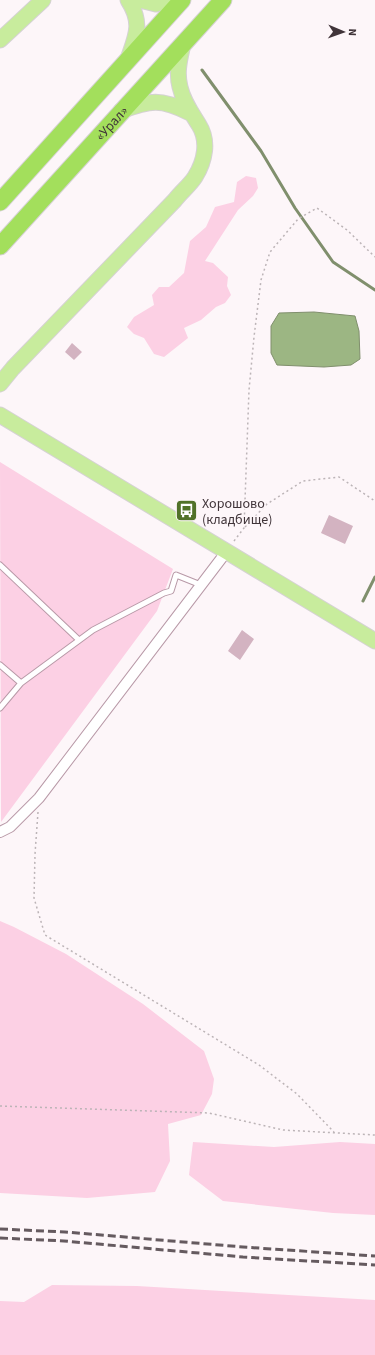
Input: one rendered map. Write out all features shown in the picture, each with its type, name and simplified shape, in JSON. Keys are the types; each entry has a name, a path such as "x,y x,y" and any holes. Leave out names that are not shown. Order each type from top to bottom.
{"highway":[{"name":"«Урал»","path":"0,202 182,0"},
{"name":"«Урал»","path":"0,246 223,0"}],"main road":[{"path":"0,40 43,0"},
{"path":"128,0 134,10 137,20 137,33 128,59"},
{"path":"140,0 156,4 172,0"},
{"path":"0,384 13,368 175,200 195,177 203,161 205,145 203,132 190,113 180,86 178,73 183,44"},
{"path":"121,111 140,104 154,102 174,105 190,113"},
{"path":"0,415 375,641"}],"street":[{"path":"0,832 10,827 39,798 226,551"}],"lane":[{"path":"0,565 79,640"},
{"path":"0,708 21,683 93,630 164,593 171,591 176,575 201,585"},
{"path":"0,665 21,683"}],"path":[{"path":"244,528 249,390 261,280 270,252 298,219 317,208 347,230 375,257"},
{"path":"226,551 244,528 267,504 303,481 339,477 375,501"},
{"path":"39,798 34,898 44,935 259,1065 297,1094 334,1132"},
{"path":"0,1106 209,1113 283,1130 375,1135"}],"shaded area":[{"path":"246,176 256,178 258,188 253,196 238,210 205,261 213,263 228,277 227,286 231,295 225,303 216,307 201,320 184,328 188,338 164,357 154,354 144,338 134,334 127,327 134,317 154,305 152,295 159,287 169,287 184,273 190,241 206,227 215,207 234,202 237,182"},
{"path":"314,312 355,316 359,331 360,359 351,365 324,367 277,365 271,353 271,326 279,313"},
{"path":"0,462 173,569 157,611 1,822"},
{"path":"0,921 66,954 143,1004 204,1051 214,1079 212,1094 201,1115 168,1124 170,1161 155,1192 87,1198 0,1193"},
{"path":"193,1142 274,1147 340,1142 375,1144 375,1215 333,1213 223,1201 189,1175"},
{"path":"52,1285 137,1286 375,1300 375,1355 0,1355 0,1301 24,1302"}],"building":[{"path":"72,343 82,352 74,360 65,352"},
{"path":"329,515 353,526 345,544 321,533"},
{"path":"242,630 254,639 240,660 228,651"}],"waterway":[{"path":"202,70 261,151 295,208 333,262 375,290"},
{"path":"363,601 375,577"}],"railway":[{"path":"0,1229 65,1232 243,1247 375,1256"},
{"path":"0,1238 64,1241 243,1257 375,1265"}],"place":[{"name":"Хорошово (кладбище)","path":"186,511"}]}
